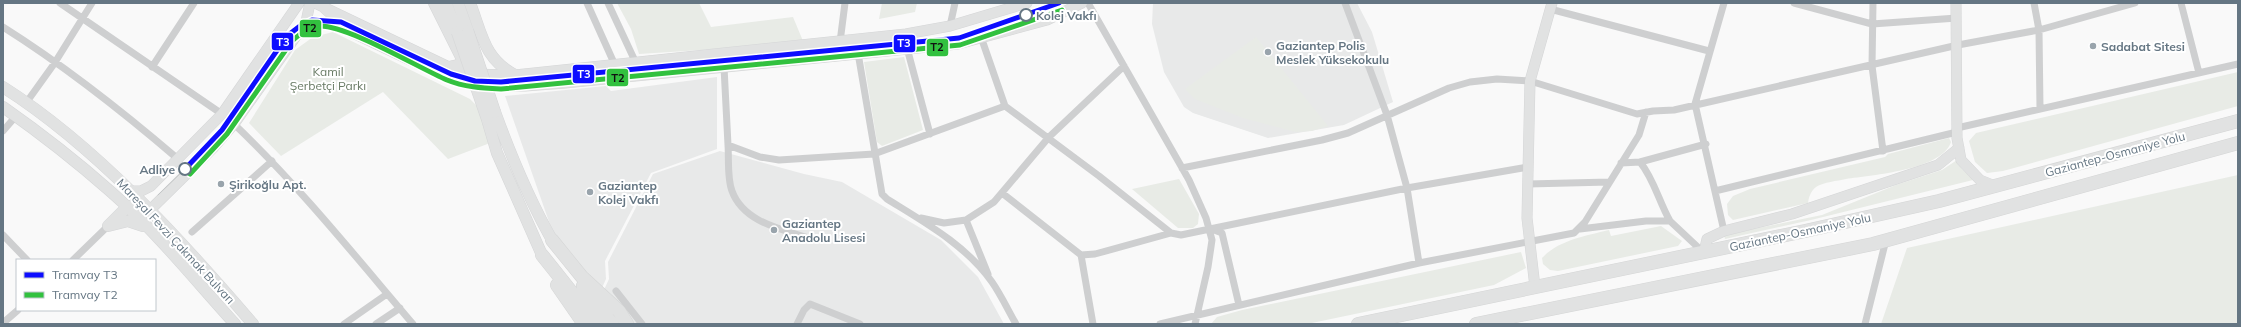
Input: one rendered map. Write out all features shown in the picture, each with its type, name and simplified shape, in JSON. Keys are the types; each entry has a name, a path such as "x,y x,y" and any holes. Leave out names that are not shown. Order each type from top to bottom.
{"highway":[{"name":"Gaziantep-Osmaniye Yolu","path":"1358,324 1806,231 1994,186 2238,121"},
{"name":"Gaziantep-Osmaniye Yolu","path":"1476,324 1886,240 2238,143"},
{"path":"552,240 612,324"},
{"path":"552,240 582,276 619,311 627,324"},
{"path":"542,254 548,272 580,323"},
{"path":"542,254 597,324"}],"main road":[{"path":"434,3 462,59 462,64 459,66 449,67"},
{"path":"446,3 463,31"},
{"path":"458,3 463,31 491,115 535,211 552,240"},
{"path":"470,3 487,52 502,69 515,75"},
{"name":"Mareşal Fevzi Çakmak Bulvarı","path":"3,87 54,124 132,191 253,324"},
{"name":"Mareşal Fevzi Çakmak Bulvarı","path":"3,106 49,140 111,191 149,229 235,324"},
{"path":"491,115 497,153 542,254"},
{"path":"108,226 127,207 138,204 147,208"},
{"path":"108,226 128,221 149,229"}],"street":[{"path":"60,3 222,114"},
{"path":"26,104 56,61 92,3"},
{"path":"152,67 194,3"},
{"path":"132,191 141,191 151,186 222,114 298,3"},
{"path":"147,208 214,147 234,124 306,22 310,3"},
{"path":"587,3 614,63"},
{"path":"608,3 635,61"},
{"path":"840,42 845,3"},
{"path":"950,26 955,3"},
{"path":"319,5 449,67 471,74 515,75 614,63 840,42 906,34 950,26 1027,3"},
{"path":"319,5 351,32 433,71 475,86 538,85 958,44 1047,20 1082,3"},
{"path":"1088,3 1182,168 1206,218 1212,240 1209,260 1194,324"},
{"path":"1345,3 1387,115 1407,188 1419,262"},
{"path":"1724,3 1695,104 1706,144 1724,231"},
{"path":"1794,3 1872,24 1957,18"},
{"path":"1873,3 1872,66 1884,151"},
{"path":"1956,3 1958,45 1957,130 1961,160 1968,170 1980,180 1994,186"},
{"path":"2034,3 2039,30 2040,109"},
{"path":"1182,168 1322,140 1348,133 1449,88 1470,82 1497,79 1530,81 1637,114 1674,110 1695,104 1872,66 1958,45 2039,30 2135,3"},
{"path":"2181,3 2199,73"},
{"path":"1535,288 1529,242 1528,167 1530,81 1551,6 1709,51"},
{"path":"3,27 56,61 134,122 178,160"},
{"path":"981,37 1005,106 1048,137 1171,233 1181,235 1407,188 1528,167"},
{"path":"907,48 930,134"},
{"path":"858,53 882,194 886,199 943,235 973,260 992,282"},
{"path":"1716,191 1884,151 1957,130 2040,109 2238,64"},
{"path":"916,218 944,223 966,220 994,202 1048,137 1124,66"},
{"path":"724,67 731,190 736,200 746,212 761,222 814,240"},
{"path":"728,145 760,157 779,160 874,154 1005,106"},
{"path":"1160,324 1419,262 1574,234 1580,229 1639,135 1646,112"},
{"path":"3,131 16,116"},
{"path":"234,124 272,161 413,324"},
{"path":"1621,163 1640,162 1706,144"},
{"path":"1640,162 1648,172 1662,207 1670,221 1704,252 1707,239 1724,231 1792,214 1938,165 1959,148"},
{"path":"192,232 272,161"},
{"path":"1528,184 1609,182"},
{"path":"1002,193 1081,255 1093,324"},
{"path":"966,220 992,282 1016,324"},
{"path":"1580,229 1646,221 1670,221"},
{"path":"74,259 108,226"},
{"path":"1209,228 1222,233 1239,305"},
{"path":"1081,255 1095,254 1171,233"},
{"path":"3,235 26,259"},
{"path":"1866,324 1886,240"},
{"path":"616,291 642,324"},
{"path":"344,324 387,294"},
{"path":"797,324 804,310 810,304 860,324"},
{"path":"376,324 400,308"},
{"path":"3,323 17,311"}],"shaded area":[{"name":"Gaziantep Polis Meslek Yüksekokulu","path":"1153,3 1357,3 1372,32 1393,102 1344,125 1268,138 1193,113 1184,107 1164,72 1152,24"},
{"name":"Gaziantep Kolej Vakfı","path":"717,77 717,149 651,173 605,261 606,279 601,290 554,236 505,96 606,86 611,91"},
{"name":"Gaziantep Anadolu Lisesi","path":"720,151 804,174 842,182 941,240 978,277 1004,324 629,324 603,292 609,279 608,262 653,174"}],"green space":[{"path":"617,3 699,3 711,27 793,17 803,41 733,48 639,54 631,29"},
{"path":"882,3 917,3 915,12 879,19"},
{"name":"Kamil Şerbetçi Parkı","path":"333,32 470,99 481,110 490,143 448,159 383,92 281,156 249,123 295,50 313,37"},
{"path":"1256,37 1328,126 1312,131 1296,132 1243,118 1195,99 1185,89"},
{"path":"904,57 923,130 882,146 877,142 864,62"},
{"path":"2238,72 2238,106 2003,171 1987,173 1975,162 1969,141 1976,133"},
{"path":"1949,138 1951,142 1945,151 1934,159 1921,165 1905,170 1823,184 1813,190 1808,203 1733,220 1728,215 1727,204 1733,196 1750,189 1885,157 1888,154"},
{"path":"1957,160 1962,169 1973,180 1811,220 1725,239 1724,235 1822,215 1896,185 1942,170"},
{"path":"2238,175 2238,324 1881,324 1907,248"},
{"path":"1179,179 1199,214 1198,224 1193,228 1178,228 1132,189"},
{"path":"1661,226 1682,241 1678,246 1558,271 1550,270 1543,264 1542,258 1556,247 1582,237 1609,230 1611,236"},
{"path":"1521,252 1526,268 1494,285 1307,324 1211,324 1217,317 1242,310"}],"tram line":[{"name":"T3","path":"185,169 222,130 287,36 300,26 312,20 341,22 451,74 475,81 501,82 959,38 1059,3"},
{"name":"T2","path":"190,174 227,134 292,41 304,31 319,26 347,32 364,39 447,80 473,87 501,89 960,45 1062,10"},
{"path":"158,195 185,169"}],"place":[{"name":"Kolej Vakfı","path":"1026,15"},
{"name":"Sadabat Sitesi","path":"2093,46"},
{"name":"Gaziantep Polis Meslek Yüksekokulu","path":"1268,52"},
{"name":"Adliye","path":"185,169"},
{"name":"Şirikoğlu Apt.","path":"221,184"},
{"name":"Gaziantep Kolej Vakfı","path":"590,192"},
{"name":"Gaziantep Anadolu Lisesi","path":"774,230"}]}
